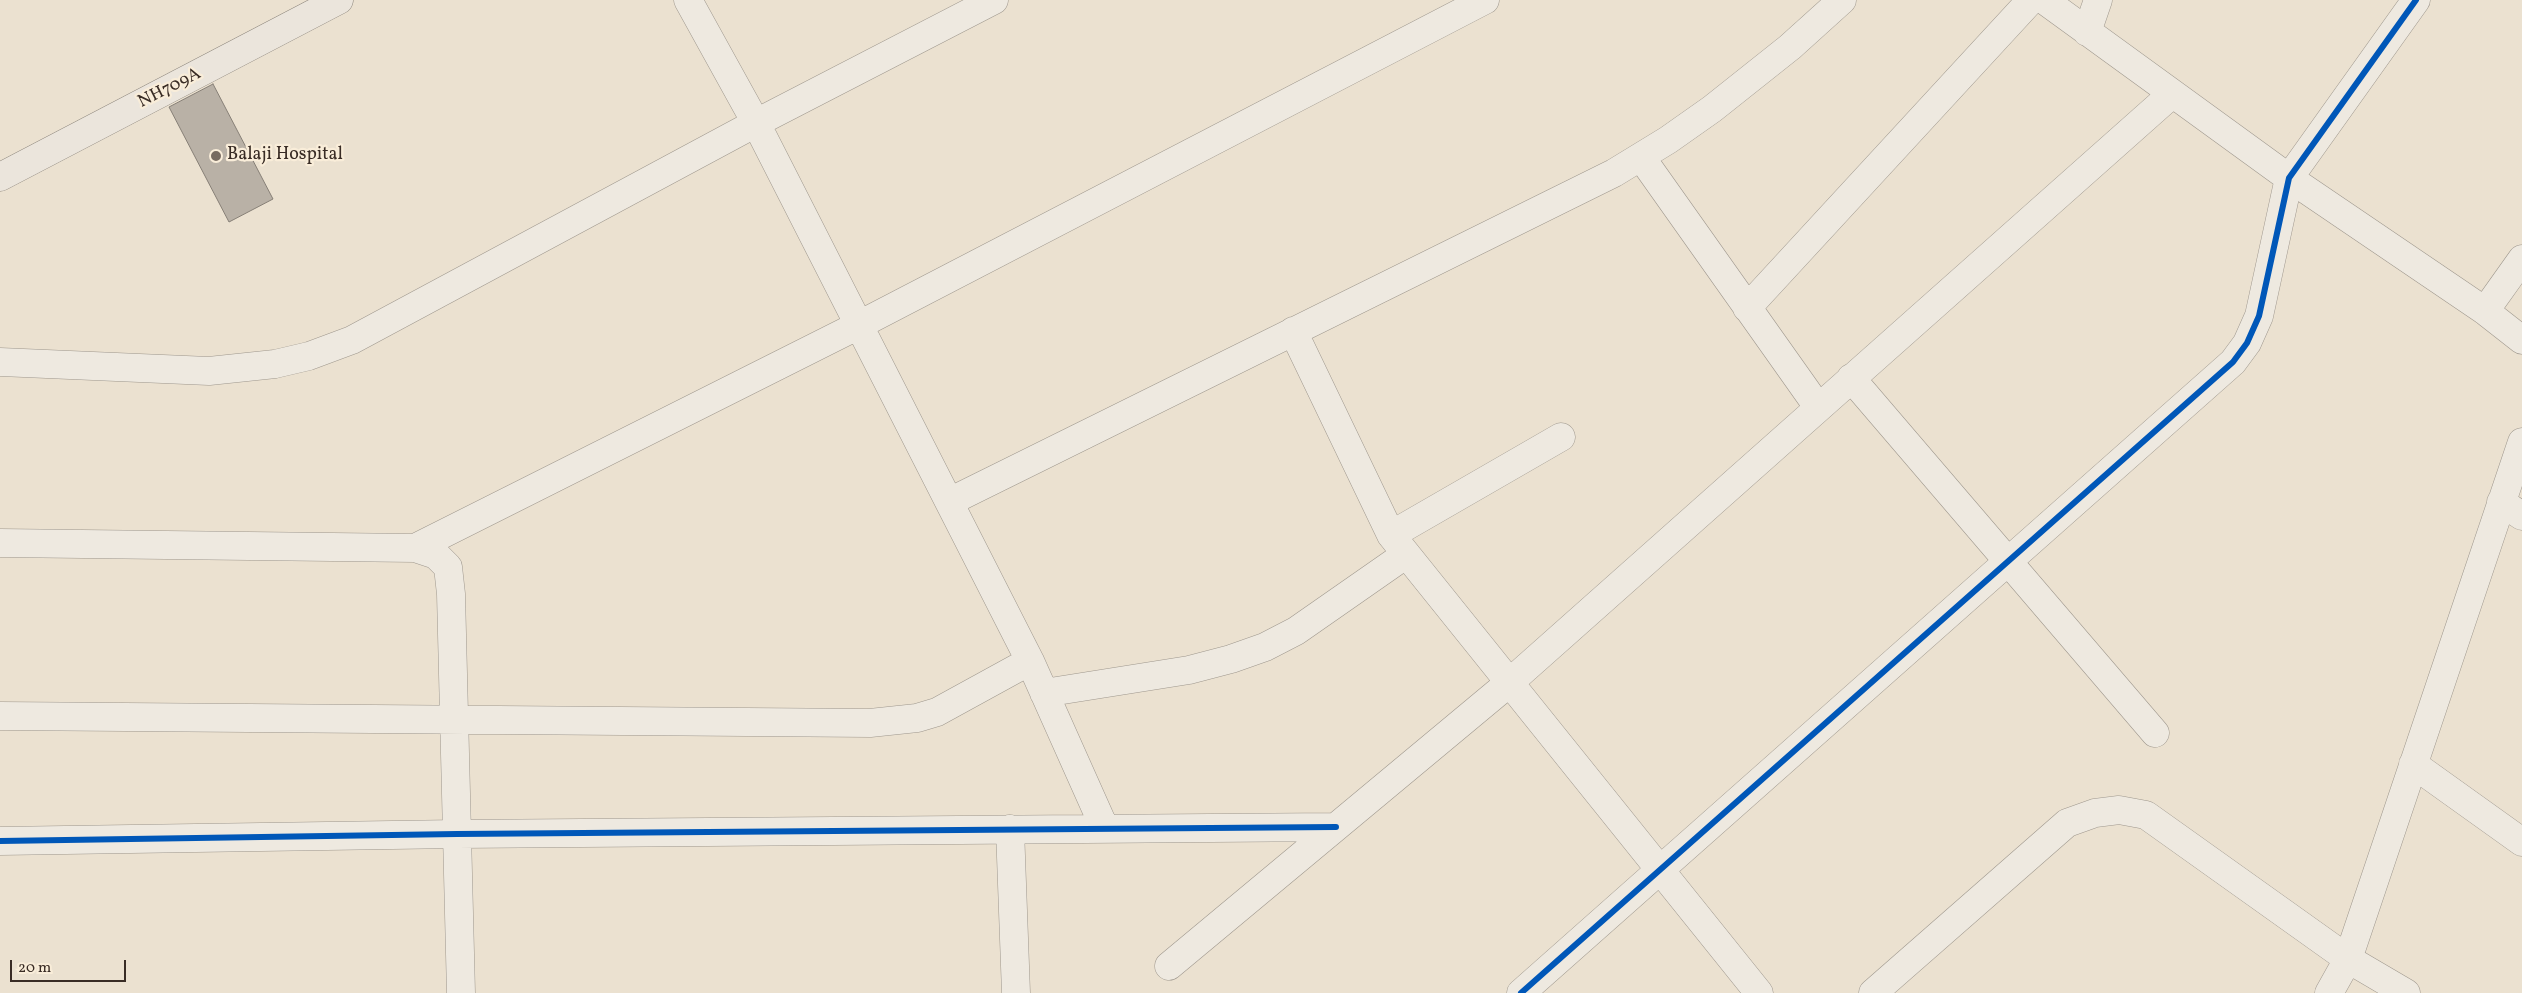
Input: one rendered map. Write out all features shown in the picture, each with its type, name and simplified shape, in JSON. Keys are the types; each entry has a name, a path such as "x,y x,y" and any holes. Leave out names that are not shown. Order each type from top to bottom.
{"highway":[{"name":"NH709A","path":"0,177 339,0"}],"street":[{"path":"688,0 756,123 1030,661 1105,828"},
{"path":"0,362 209,371 275,364 309,356 352,340 756,123 994,0"},
{"path":"415,548 859,325 1485,0"},
{"path":"949,502 1614,173 1712,109 1790,47 1842,0"},
{"path":"1747,308 2032,0"},
{"path":"2044,0 2289,178 2485,311 2522,340"},
{"path":"2087,32 2098,0"},
{"path":"1521,993 2234,362 2248,343 2258,316 2289,178 2416,0"},
{"path":"1169,966 1509,683 2172,94"},
{"path":"1641,157 1818,407"},
{"path":"2485,311 2522,259"},
{"path":"1293,331 1398,545 1759,993"},
{"path":"1851,378 2155,733"},
{"path":"1044,693 1189,670 1231,659 1265,647 1296,631 1398,545 1561,437"},
{"path":"2329,993 2348,959 2413,764 2511,509 2522,442"},
{"path":"0,543 415,548 436,555 448,567 451,594 461,993"},
{"path":"0,716 897,721 937,712 1030,661"},
{"path":"2413,764 2522,842"},
{"path":"1873,993 2067,823 2095,813 2119,810 2146,816 2348,959 2406,993"},
{"path":"0,842 457,834 1336,827"},
{"path":"1010,829 1016,993"}],"building":[{"path":"213,84 273,199 229,222 169,107"}],"cycle path":[{"path":"1521,993 2233,362 2247,343 2259,316 2289,178 2416,0"},
{"path":"0,841 457,834 1336,827"}],"place":[{"name":"Balaji Hospital","path":"216,156"}]}
